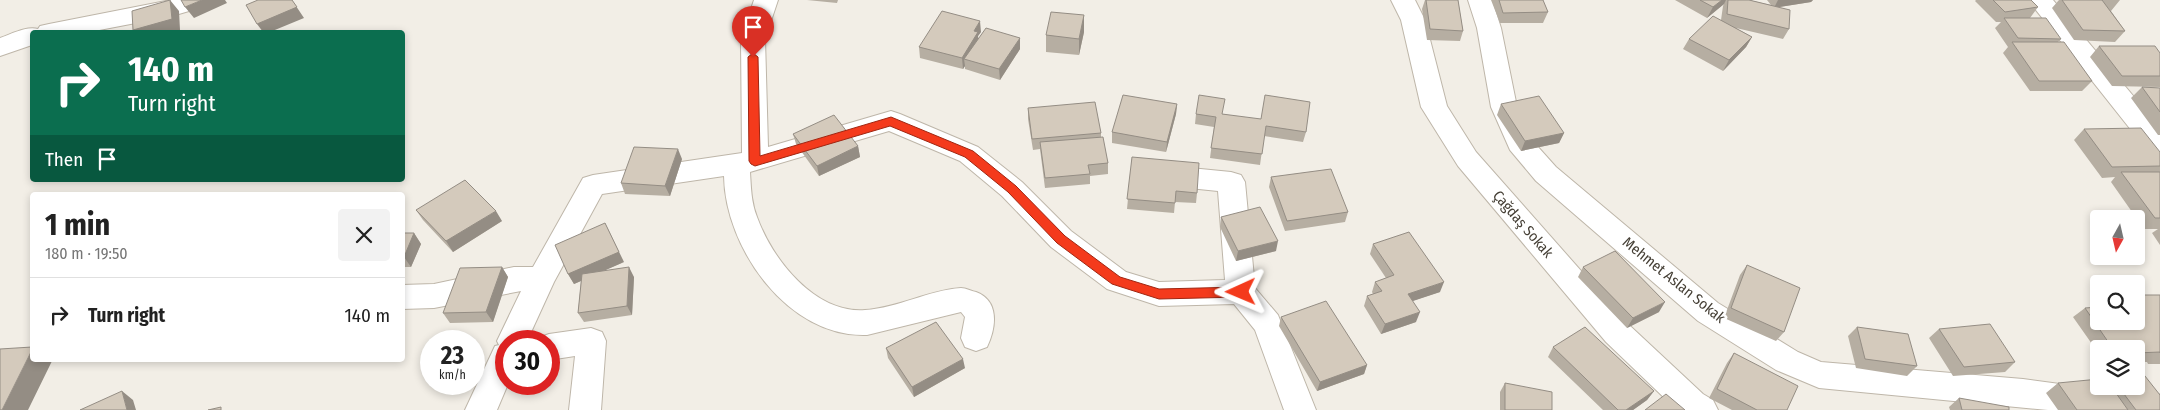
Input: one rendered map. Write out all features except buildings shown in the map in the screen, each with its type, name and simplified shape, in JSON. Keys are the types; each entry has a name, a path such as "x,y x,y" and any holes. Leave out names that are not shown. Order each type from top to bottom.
{"street":[{"path":"59,30 172,8 198,0"},
{"path":"766,0 753,39 746,163 738,194 743,217 760,249 776,274 800,300 827,316 853,323 876,320 963,300 971,303 980,313 976,338"},
{"name":"Çağdaş Sokak","path":"1403,0 1412,20 1434,107 1468,159 1618,333 1692,404 1702,410"},
{"name":"Mehmet Aslan Sokak","path":"1480,0 1489,28 1504,107 1519,143 1546,174 1708,312 1787,361 1819,374 2023,393 2149,410"},
{"path":"2040,0 2144,128 2160,144"},
{"path":"0,47 30,37"},
{"path":"517,330 541,279 593,185 746,163 891,121 969,154 1012,189 1061,239 1117,281 1159,294 1241,292"},
{"path":"1144,169 1163,176 1231,182 1241,292 1267,324 1300,410"},
{"path":"405,297 434,296 514,279 541,279"},
{"path":"560,345 591,341 585,410"},
{"path":"481,410 495,379"}],"route":[{"path":"753,57 755,161 891,121 969,154 1012,189 1061,239 1117,281 1159,294 1241,292"}]}
